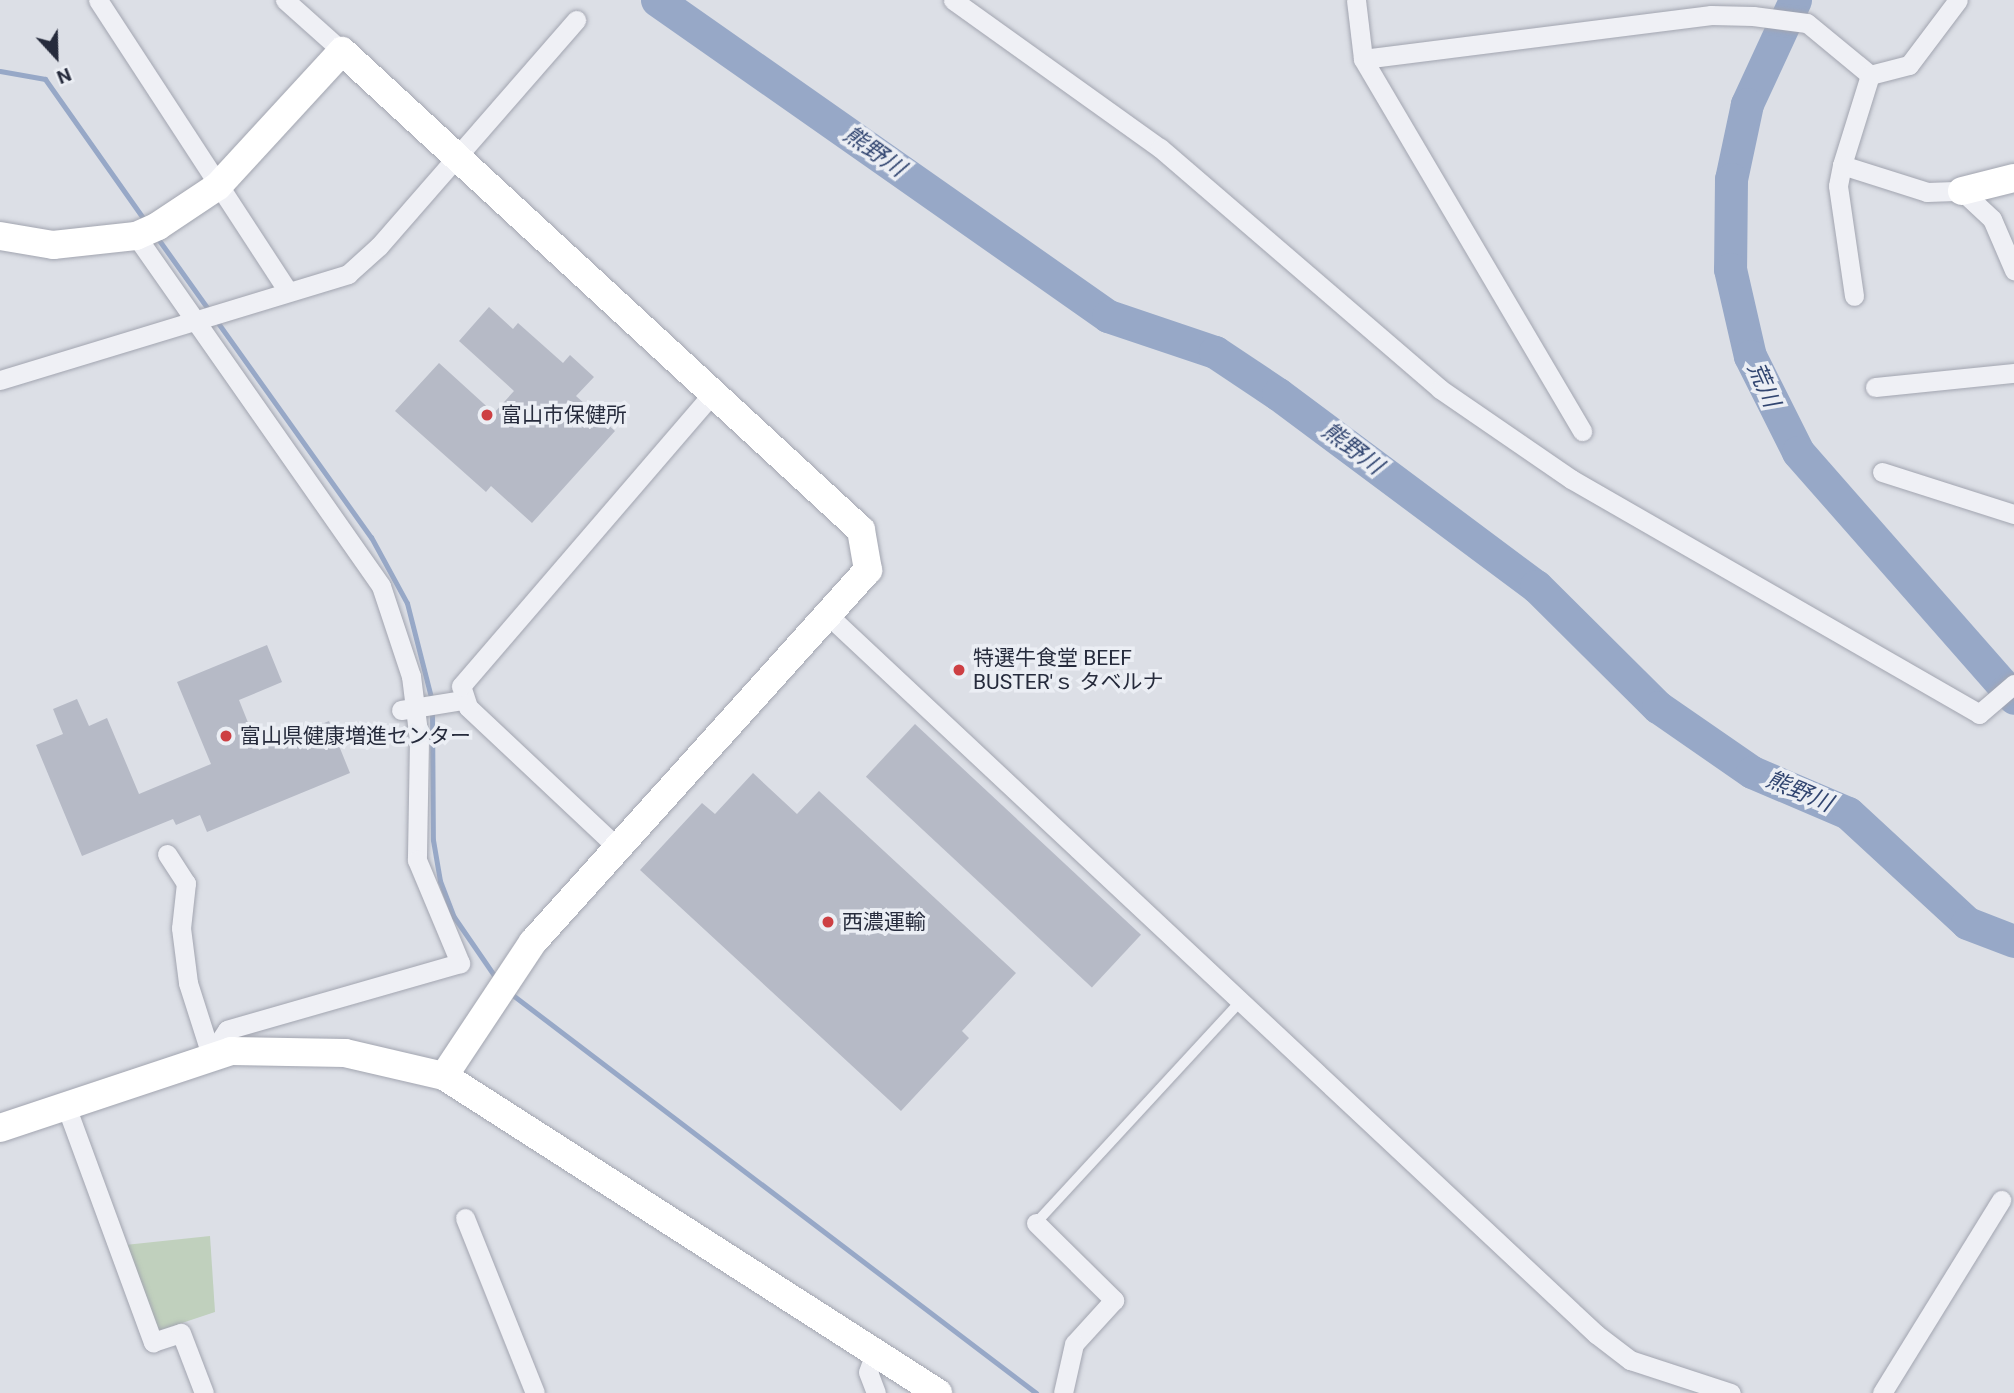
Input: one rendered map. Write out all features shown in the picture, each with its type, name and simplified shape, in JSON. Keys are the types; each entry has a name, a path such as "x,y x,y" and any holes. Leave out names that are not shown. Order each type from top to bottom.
{"street":[{"path":"98,0 287,290"},
{"path":"285,0 459,156 860,530 868,570 533,942 444,1076"},
{"path":"953,0 1160,148 1440,388 1570,479 1979,714 2014,684"},
{"path":"1356,0 1363,59 1582,430"},
{"path":"1870,75 1909,65 1958,0"},
{"path":"1363,59 1730,8 1753,16 1807,23 1870,75"},
{"path":"0,380 287,290 348,274 459,156 576,20"},
{"path":"0,236 53,245 136,236 218,186 342,51"},
{"path":"1854,296 1838,186 1842,164 1870,75"},
{"path":"1842,164 1927,192 1962,191 2014,178"},
{"path":"1962,191 1992,219 2014,270"},
{"path":"136,236 381,586 401,632 417,860 460,962 227,1030 211,1055"},
{"path":"1875,387 2014,373"},
{"path":"619,849 463,700 461,686 712,394"},
{"path":"1882,472 2014,514"},
{"path":"829,616 1243,1000 1596,1334 1630,1360 1731,1393"},
{"path":"408,708 463,700"},
{"path":"167,854 186,883 181,928 188,983 211,1055"},
{"path":"1,1125 66,1106 211,1055 253,1048 345,1053 444,1076 937,1393"},
{"path":"66,1106 153,1342 181,1333 204,1393"},
{"path":"1882,1393 2001,1200"},
{"path":"465,1218 535,1393"},
{"path":"1036,1223 1114,1300 1074,1344 1063,1393"},
{"path":"876,1352 868,1372 876,1393"}],"lane":[{"path":"1036,1223 1243,1000"}],"green space":[{"path":"210,1236 215,1312 155,1332 125,1245"}],"building":[{"name":"富山市保健所","path":"489,307 513,329 518,323 563,363 570,355 594,377 576,396 615,431 532,523 491,486 486,492 395,411 439,363 494,413 514,391 459,341"},
{"name":"富山県健康増進センター","path":"267,645 282,682 239,700 259,750 329,721 350,773 207,832 200,815 176,825 173,819 82,856 36,745 63,734 53,709 77,699 89,726 107,718 139,794 211,764 177,682"},
{"path":"915,724 1141,935 1092,987 866,777"},
{"name":"西濃運輸","path":"753,773 797,814 819,791 1016,973 962,1031 969,1038 901,1111 640,870 702,803 715,814"}],"waterway":[{"name":"熊野川","path":"657,0 1108,316 1215,352 1278,394 1536,586 1658,707 1752,772 1848,813 1967,923 2014,941"},
{"name":"荒川","path":"1795,0 1747,104 1731,179 1730,269 1750,356 1798,452 2014,698"},
{"path":"0,71 45,79 146,222"},
{"path":"156,236 371,537 407,603 432,701"},
{"path":"432,711 433,840 440,881 454,917 498,981"},
{"path":"510,993 1036,1393"}],"place":[{"name":"富山市保健所","path":"487,415"},
{"name":"特選牛食堂 BEEF BUSTER'ｓ タベルナ","path":"959,670"},
{"name":"富山県健康増進センター","path":"226,736"},
{"name":"西濃運輸","path":"828,922"}]}
